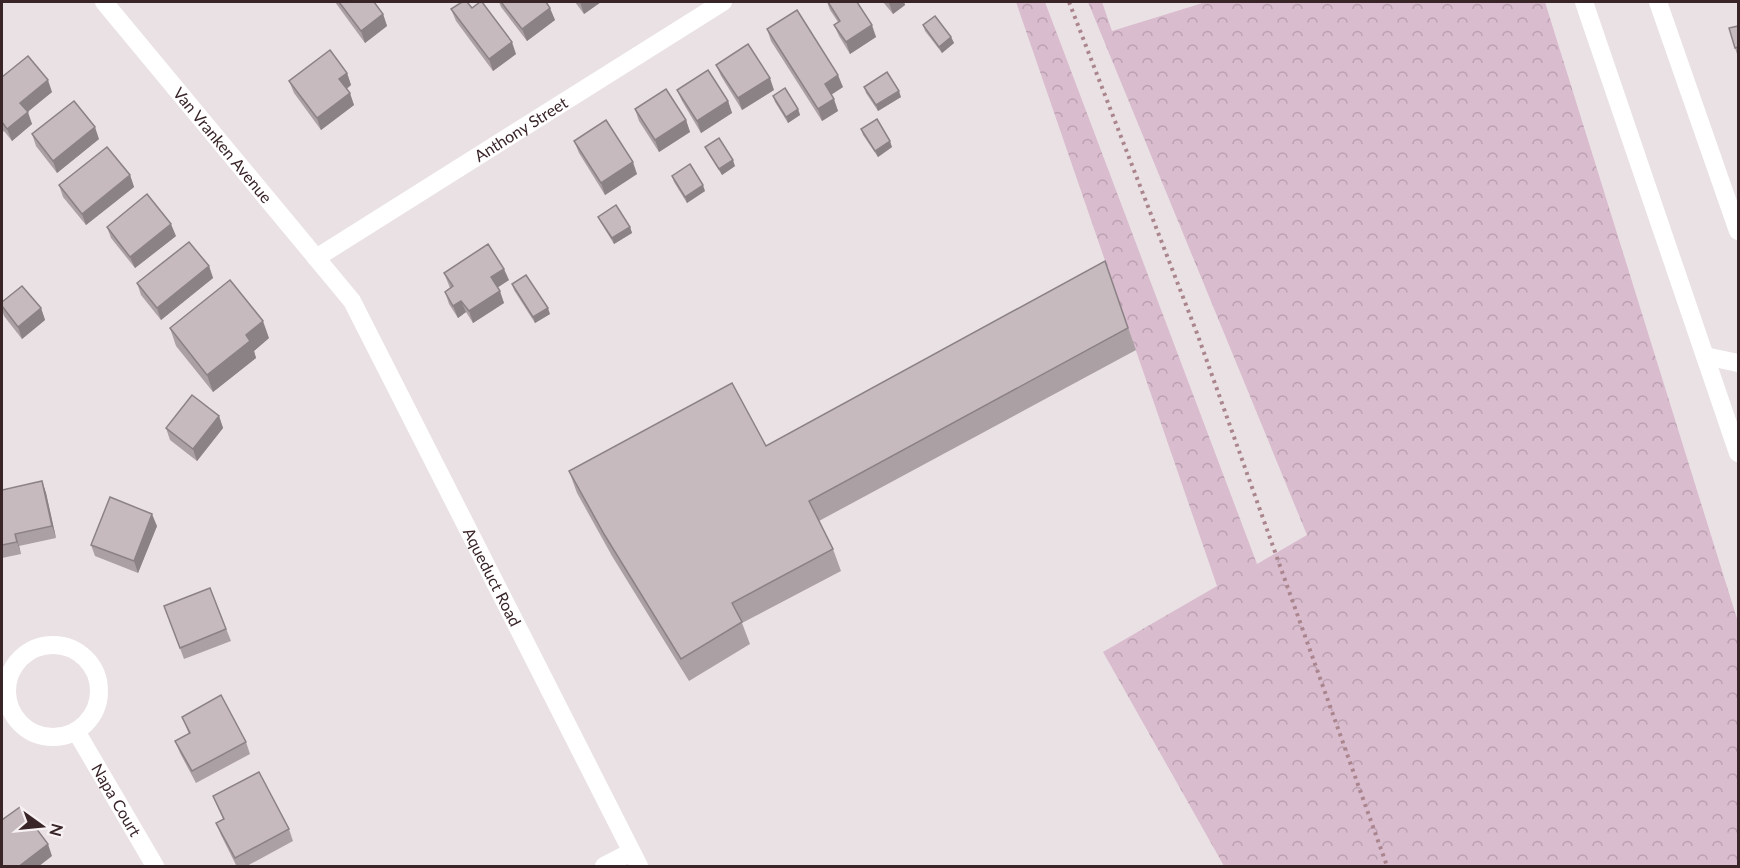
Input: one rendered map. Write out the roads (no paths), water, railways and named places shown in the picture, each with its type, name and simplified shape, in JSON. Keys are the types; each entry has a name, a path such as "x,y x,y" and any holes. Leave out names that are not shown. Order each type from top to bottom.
{"street":[{"name":"Van Vranken Avenue","path":"104,2 342,289"},
{"name":"Anthony Street","path":"316,258 723,2"},
{"path":"1584,2 1738,453"},
{"path":"1658,2 1738,231"},
{"name":"Aqueduct Road","path":"342,289 357,311 635,859"},
{"path":"1705,356 1738,363"},
{"path":"57,644 71,647 84,655 93,666 99,680 100,695 88,722 76,731 61,737 45,737 30,731 18,721 9,707 7,691 9,675 17,661 28,651 42,645 57,644"},
{"name":"Napa Court","path":"76,731 155,867"},
{"path":"604,867 635,859"}]}
